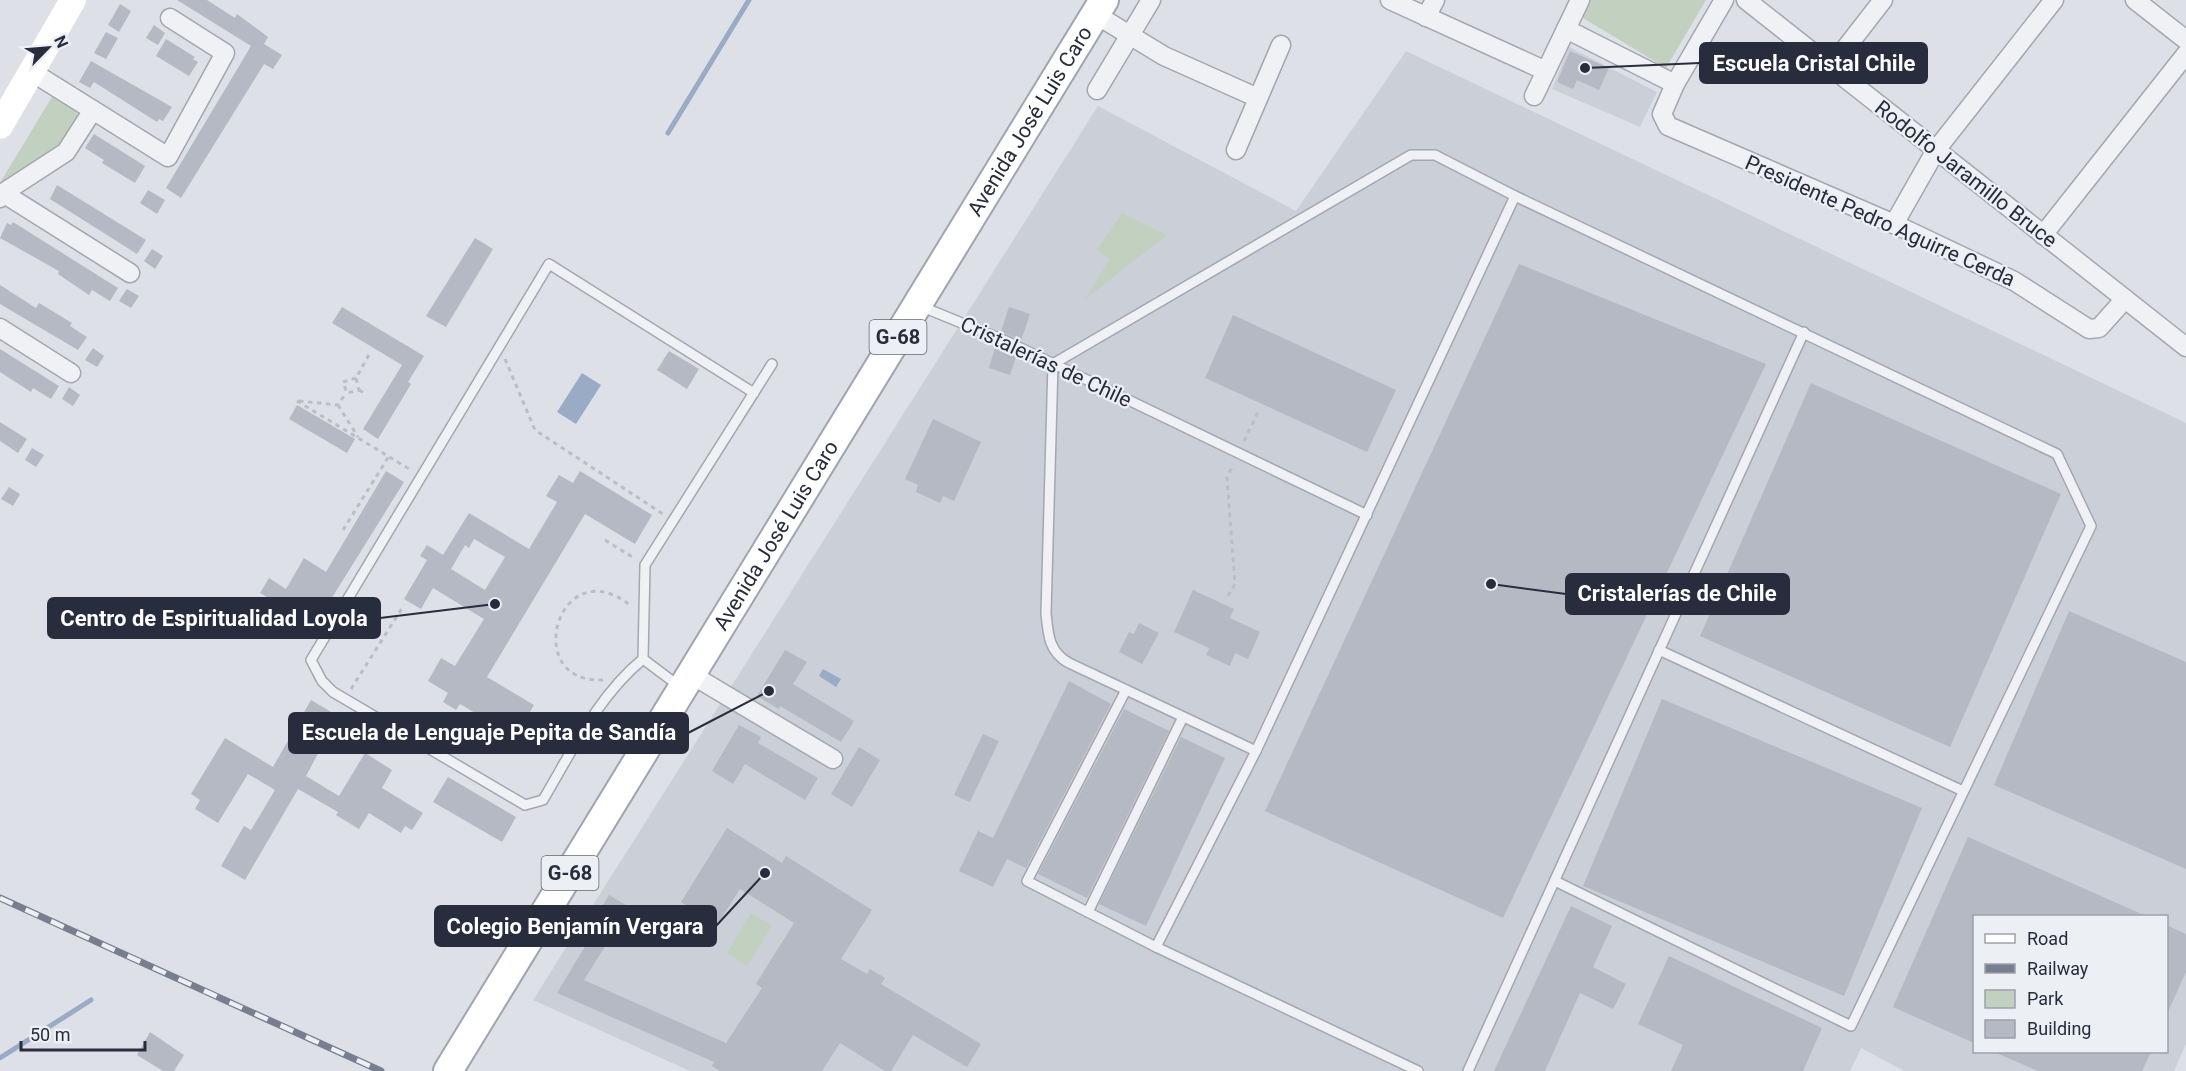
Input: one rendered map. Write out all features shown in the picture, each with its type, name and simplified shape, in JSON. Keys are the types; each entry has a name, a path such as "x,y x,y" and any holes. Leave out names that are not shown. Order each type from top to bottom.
{"main road":[{"path":"0,126 73,0"},
{"name":"Avenida José Luis Caro","path":"448,1071 1100,7"}],"street":[{"path":"1097,90 1151,0"},
{"path":"1390,0 1546,71"},
{"path":"1426,17 1435,0"},
{"path":"1534,96 1580,0"},
{"path":"1566,29 1675,84 1724,0"},
{"name":"Rodolfo Jaramillo Bruce","path":"1746,0 2186,347"},
{"path":"1831,67 1883,0"},
{"path":"1894,224 1936,150 2054,0"},
{"path":"2135,0 2186,40"},
{"path":"1100,7 1129,35 1164,56 1258,98"},
{"path":"32,72 168,157 225,53 170,18"},
{"path":"1236,150 1281,45"},
{"path":"2043,235 2186,54"},
{"name":"Presidente Pedro Aguirre Cerda","path":"1675,84 1662,114 1663,119 1672,129 1894,224 2014,281 2083,326 2095,329 2106,322 2125,299"},
{"path":"93,110 66,152 2,195 130,273"},
{"path":"0,328 71,373"},
{"path":"688,682 833,759"}],"lane":[{"path":"1256,751 1060,658 1048,641 1046,613 1053,363 1411,155 1435,155 1515,196 2057,454 2091,526 1851,1026 1555,881"},
{"path":"1156,947 1256,751 1515,196"},
{"path":"754,393 549,264 311,660 322,681 345,699 525,805 543,800 601,703 625,674 643,659 645,565 673,520 754,393 772,364"},
{"name":"Cristalerías de Chile","path":"918,305 1053,363 1367,515"},
{"path":"1468,1071 1804,332"},
{"path":"1659,650 1963,791"},
{"path":"643,659 688,682"},
{"path":"1126,690 1027,881 1156,947 1418,1071"},
{"path":"1088,912 1183,717"}],"path":[{"path":"500,346 535,430 673,520"},
{"path":"347,393 344,382 356,378 371,351"},
{"path":"356,378 359,390"},
{"path":"338,405 347,393 359,390 366,394"},
{"path":"338,405 297,401 422,476"},
{"path":"338,405 359,438"},
{"path":"1228,596 1236,584 1227,478 1258,412"},
{"path":"343,531 389,456"},
{"path":"605,540 645,565"},
{"path":"625,674 600,681 586,679 572,672 562,662 556,648 555,634 558,619 565,607 577,597 590,592 605,592 619,596 631,605 644,631"},
{"path":"345,699 404,605"}],"shaded area":[{"path":"1569,47 1657,92 1640,127 1552,89"},
{"path":"1406,51 2186,423 2186,1044 2174,1071 1904,1071 1861,1048 1850,1071 690,1071 533,1000 1098,106 1296,211"}],"green space":[{"path":"1587,0 1706,0 1666,68 1578,15"},
{"path":"52,97 77,112 78,118 58,145 0,183"},
{"path":"1122,213 1167,235 1085,299 1110,259 1097,250"},
{"path":"751,913 772,926 747,966 727,953"}],"water":[{"path":"582,373 601,385 576,424 557,412"},
{"path":"823,669 841,679 836,687 819,676"}],"building":[{"path":"177,0 207,0 235,18 237,14 268,37 264,44 282,55 273,69 264,64 181,198 166,188 251,46"},
{"path":"120,4 131,11 119,32 108,25"},
{"path":"154,25 165,33 158,45 146,38"},
{"path":"106,32 118,38 106,59 94,53"},
{"path":"166,39 195,57 193,59 198,62 189,76 156,56"},
{"path":"1570,51 1609,68 1599,90 1577,80 1573,89 1557,82"},
{"path":"91,61 172,107 163,121 159,119 157,122 94,82 90,88 79,82"},
{"path":"94,134 145,166 135,183 102,163 104,160 85,148"},
{"path":"57,185 146,240 137,254 50,199"},
{"path":"148,190 165,200 157,214 140,203"},
{"path":"13,222 118,288 110,301 92,290 89,295 58,274 59,271 0,238 7,223 11,225"},
{"path":"475,238 493,249 446,327 426,316"},
{"path":"152,249 163,256 155,269 144,261"},
{"path":"1519,264 1766,364 1503,918 1265,811"},
{"path":"0,285 36,308 39,303 72,323 70,326 87,337 78,350 0,304"},
{"path":"127,289 139,296 131,308 119,301"},
{"path":"342,307 424,356 408,382 411,384 378,439 363,429 402,365 332,323"},
{"path":"1009,307 1030,314 1021,341 1001,331"},
{"path":"1233,315 1396,390 1367,452 1205,378"},
{"path":"996,344 1017,354 1010,375 989,368"},
{"path":"93,348 104,356 97,367 85,360"},
{"path":"0,349 59,386 51,399 33,388 31,392 0,372"},
{"path":"669,351 699,369 687,389 657,370"},
{"path":"1811,383 2061,494 1950,747 1700,636"},
{"path":"69,387 80,395 73,406 62,399"},
{"path":"297,405 355,439 347,453 289,419"},
{"path":"933,419 981,442 954,501 943,496 940,503 916,492 918,485 905,479"},
{"path":"0,422 27,439 18,453 0,441"},
{"path":"32,448 44,455 36,467 25,460"},
{"path":"386,471 404,482 315,625 260,593 269,578 286,589 304,558 326,572"},
{"path":"580,471 652,515 635,544 585,514 487,677 534,705 515,737 460,704 456,710 443,702 448,693 428,681 441,658 455,666 484,619 433,588 421,609 404,599 427,560 420,556 427,545 443,555 469,513 529,549 557,502 546,496 559,475 573,483","holes":["474,539 505,557 485,590 451,569 465,545 469,548"]},
{"path":"9,487 20,494 13,506 1,499"},
{"path":"1193,590 1234,609 1230,618 1260,632 1248,659 1235,653 1230,666 1206,655 1209,648 1174,632"},
{"path":"2069,611 2186,662 2186,869 1994,785"},
{"path":"1139,623 1159,633 1142,664 1119,652 1129,632 1134,634"},
{"path":"785,650 807,662 793,684 854,721 841,742 780,706 779,709 757,696"},
{"path":"1069,681 1111,704 1026,868 1007,859 993,887 959,871 978,831 993,838"},
{"path":"1662,699 1922,808 1844,996 1583,886"},
{"path":"311,700 338,716 306,776 339,796 365,753 392,770 382,788 423,813 412,830 405,826 401,833 369,813 359,829 336,815 338,812 298,789 245,880 221,866 244,826 251,830 275,790 248,774 218,823 195,809 200,800 191,794 225,738 273,767"},
{"path":"1124,709 1169,731 1087,898 1038,874"},
{"path":"739,725 761,737 758,743 818,778 805,800 745,764 733,784 712,771"},
{"path":"983,734 999,741 970,802 954,795"},
{"path":"1181,737 1225,758 1146,926 1099,904"},
{"path":"859,747 880,760 852,807 831,794"},
{"path":"448,777 516,817 502,842 433,802"},
{"path":"727,828 782,863 786,856 872,910 841,959 867,974 870,969 885,978 881,984 981,1044 967,1067 913,1035 891,1071 885,1071 840,1043 822,1071 720,1071 712,1066 714,1062 557,993 593,933 588,929 609,895 660,925 650,943 619,924 584,980 726,1043 762,988 756,984 794,923 740,889 717,925 681,902"},
{"path":"1968,837 2144,915 1973,915 1973,1043 1893,1007"},
{"path":"509,905 525,913 515,930 500,922"},
{"path":"1571,906 1612,926 1593,967 1626,984 1613,1009 1580,993 1545,1071 1494,1071"},
{"path":"2168,926 2186,934 2186,972 2168,1012"},
{"path":"1669,956 1822,1028 1803,1071 1671,1071 1683,1045 1638,1024"},
{"path":"150,1032 184,1055 174,1071 163,1071 137,1055"},
{"path":"1996,1053 2151,1053 2142,1071 2038,1071"}],"waterway":[{"path":"668,133 749,0"},
{"path":"0,1058 91,1000"}],"railway":[{"path":"0,898 381,1071"}],"place":[{"name":"Escuela Cristal Chile","path":"1585,68"},
{"name":"Cristalerías de Chile","path":"1491,584"},
{"name":"Centro de Espiritualidad Loyola","path":"495,604"},
{"name":"Escuela de Lenguaje Pepita de Sandía","path":"769,691"},
{"name":"Colegio Benjamín Vergara","path":"765,873"}]}
